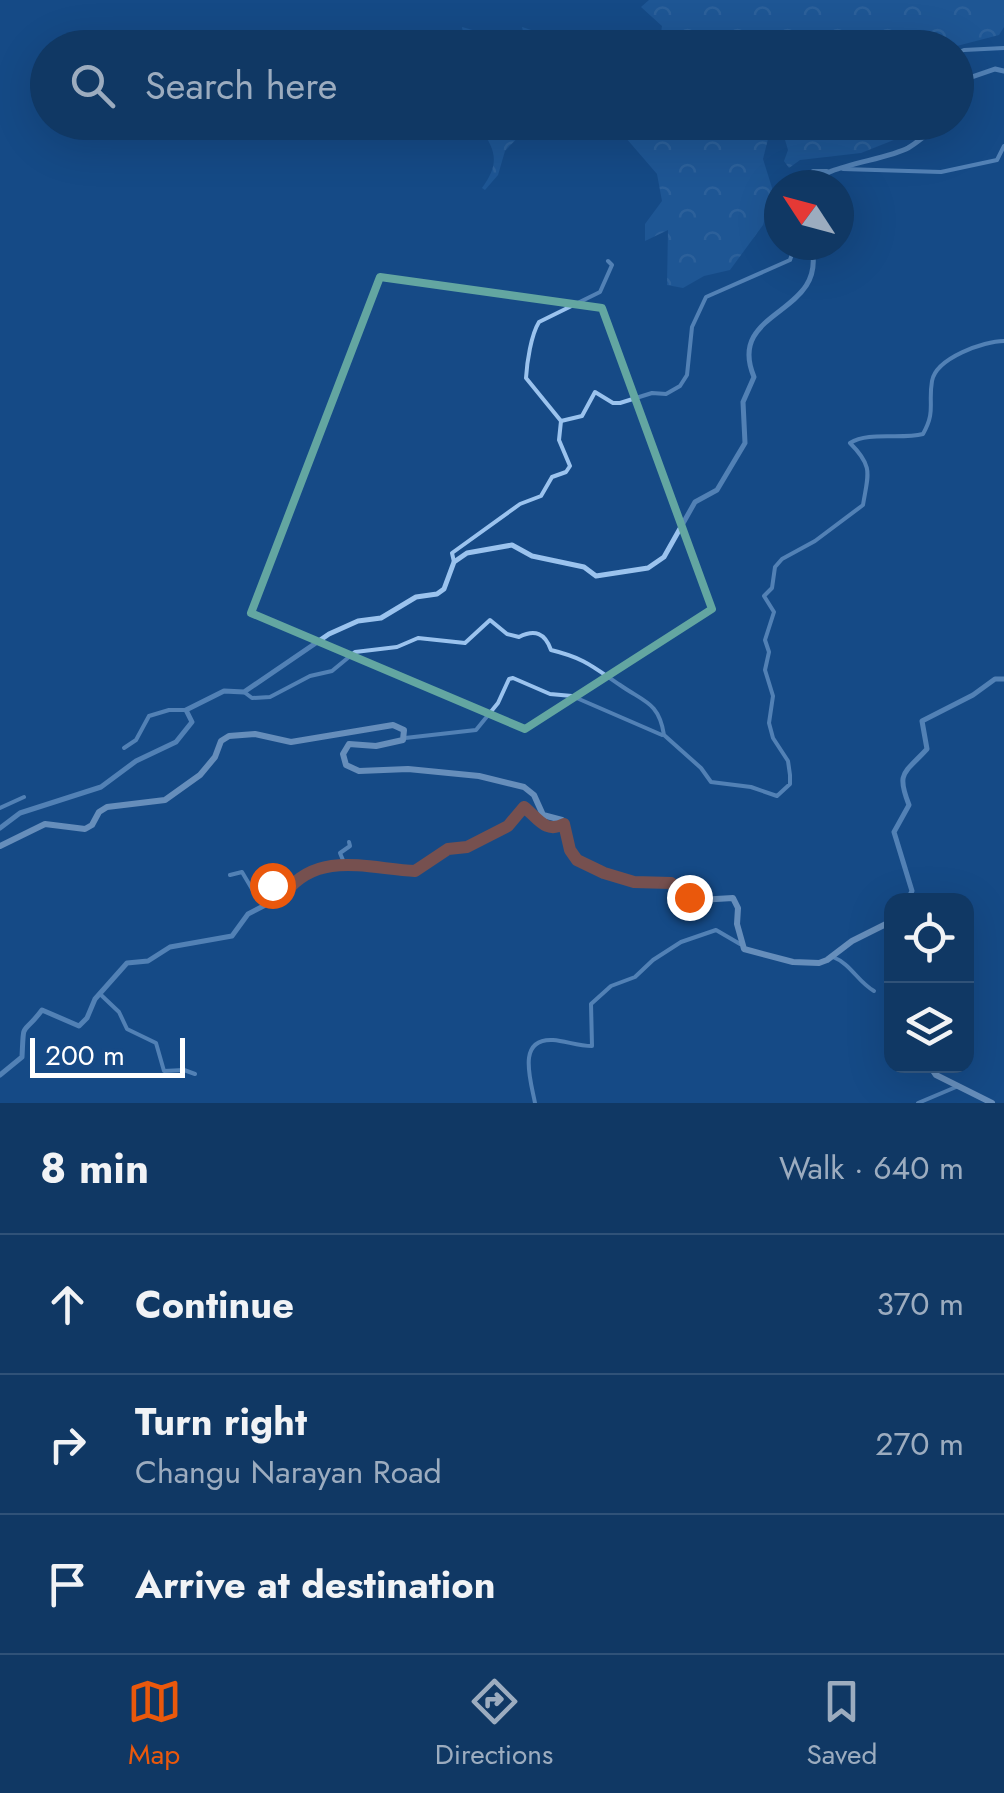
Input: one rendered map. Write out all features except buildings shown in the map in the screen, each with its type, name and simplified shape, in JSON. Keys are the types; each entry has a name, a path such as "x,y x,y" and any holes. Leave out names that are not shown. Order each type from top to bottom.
{"main road":[{"path":"0,846 45,824 89,828 99,812 107,808 164,800 206,769 218,746 234,735 255,734 291,742 393,725 404,730 404,738 388,744 349,744 343,754 346,765 358,771 408,769 479,776 524,787 534,795 543,815 558,817 564,824 570,850 577,860 634,882 671,883 699,900 733,898 738,908 741,944 748,952 792,962 819,963 884,925"},
{"path":"934,1073 992,1103"}],"street":[{"path":"974,50 1004,48"},
{"path":"974,76 995,69 1004,71"},
{"path":"843,170 906,149 917,140"},
{"path":"854,170 941,172 997,160 1004,146"},
{"path":"560,421 582,416 595,392 620,404 652,393 666,394 680,386 687,375 692,327 706,297 790,260"},
{"path":"454,562 467,552 512,545 532,556 584,566 596,576 648,568 664,557 696,502 717,490 745,444 743,402 754,376 749,348 754,336 779,309 805,292 813,278 815,260"},
{"path":"244,692 329,634 358,621 382,618 416,597 444,590 454,562 452,553 520,504 541,496 552,478 566,472 570,466 559,440 560,421 526,378 534,330 545,318 600,292 612,265 608,261"},
{"path":"404,738 476,730 498,703 508,679 514,678 550,694 572,696 664,735 712,782 751,787 777,796 790,784 788,761 773,738 769,723 773,696 765,670 769,652 766,630 774,612 764,596 776,580 775,568 782,559 815,542 863,505 869,469 850,444 858,438 922,434 933,416 932,378 941,365 984,341 1004,340"},
{"path":"124,748 136,740 149,716 186,710 224,690 244,692 252,698 270,697 310,676 332,670 355,652 397,647 418,638 465,644 490,620 507,634 519,637 538,632 547,640 550,650 590,662 649,702 661,717 664,735"},
{"path":"911,893 894,832 910,806 901,786 902,774 927,749 922,721 995,679 1004,679"},
{"path":"1,825 20,813 101,787 142,758 176,742 192,722 186,710"},
{"path":"0,808 24,797"},
{"path":"0,1075 22,1056 21,1037 26,1023 42,1010 79,1026 127,964 148,961 170,947 232,936 248,914 318,868 345,865 415,871 448,849 467,847 508,826 523,807 544,826 564,824"},
{"path":"345,865 340,853 350,846 349,842"},
{"path":"230,875 242,872 255,894 273,884 286,892"},
{"path":"535,1103 528,1064 530,1048 536,1042 554,1040 592,1046 592,1004 611,986 635,977 681,942 716,930 741,944"},
{"path":"833,956 849,965 859,980 874,991"},
{"path":"100,994 119,1012 124,1026 156,1043 164,1071 195,1074"},
{"path":"918,1103 956,1087"}],"highlighted area":[{"path":"380,277 602,308 712,609 525,729 251,613"}],"green space":[{"path":"649,0 1004,0 1004,27 999,35 974,42 974,30 661,30 662,26 641,7"},
{"path":"488,140 516,140 505,151 498,175 485,190 482,188 494,159"},
{"path":"628,140 768,140 763,159 766,170 764,222 730,270 704,276 683,288 667,285 668,230 645,241 645,224 662,201 657,174"},
{"path":"785,140 894,140 861,153 800,160 789,168 784,161 788,150"}],"route":[{"path":"272,885 286,892 293,883 326,866 358,864 415,871 448,849 467,847 508,826 524,807 544,826 564,824 570,850 577,860 634,882 671,883 689,897"}]}
